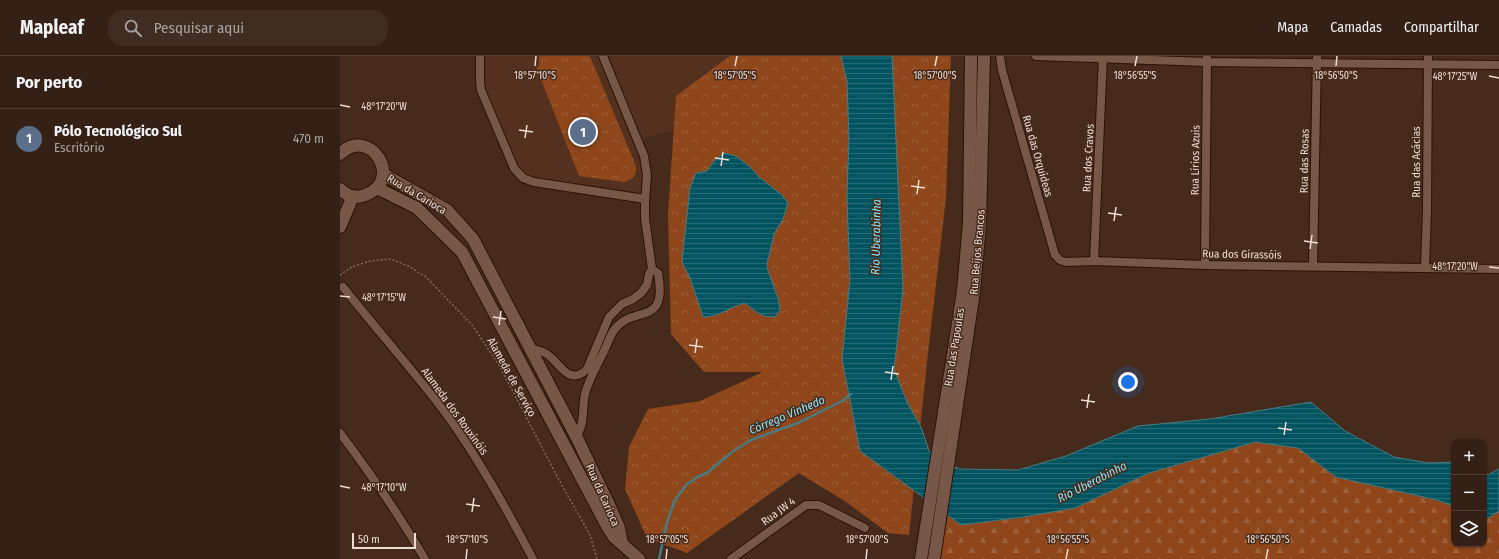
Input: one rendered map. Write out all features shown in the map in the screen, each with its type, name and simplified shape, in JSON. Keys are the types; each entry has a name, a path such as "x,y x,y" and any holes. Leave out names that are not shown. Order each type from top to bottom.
{"street":[{"path":"480,56 481,90 514,168 520,175 534,182 645,199"},
{"path":"576,436 582,420 588,386 612,312 622,304 641,293 647,285 648,274 652,269 645,218 647,176 644,156 603,56"},
{"name":"Rua das Papoulas","path":"921,555 963,291 969,223 971,56"},
{"name":"Rua das Orquídeas","path":"984,59 999,56 1055,255 1060,260"},
{"path":"1036,56 1207,59 1427,60 1499,65"},
{"name":"Rua dos Cravos","path":"1094,261 1103,57"},
{"name":"Rua Beijos Brancos","path":"934,559 974,291 980,224 984,59"},
{"name":"Rua Lírios Azuis","path":"1204,265 1207,59"},
{"name":"Rua das Rosas","path":"1313,266 1317,60"},
{"name":"Rua das Acácias","path":"1425,268 1427,203 1427,60"},
{"path":"340,154 351,147 367,147 374,151 379,157 384,168 381,181 377,188 370,194 353,196 346,194 340,189"},
{"name":"Rua da Carioca","path":"383,174 447,210 473,239 576,436 612,511 619,528 622,544"},
{"name":"Rua da Carioca","path":"377,188 417,208 462,252 604,521 614,538 622,544"},
{"path":"340,227 353,196"},
{"name":"Rua dos Girassóis","path":"1060,260 1066,262 1094,261 1204,265 1499,269"},
{"path":"530,348 548,354 563,371 574,375 581,373 586,369 617,327 631,318 646,314 657,304 661,294 661,288 658,273 652,269"},
{"name":"Alameda dos Rouxinóis","path":"343,287 414,372 448,416 472,451 503,502 534,559"},
{"path":"340,433 369,471 402,520 425,559"},
{"name":"Rua JW 4","path":"731,559 806,505 819,505 865,528"},
{"path":"622,544 638,558"}],"path":[{"name":"Alameda de Serviço","path":"340,275 352,267 370,261 391,259 408,266 426,277 472,325 499,365 559,480 590,535 597,559"}],"shaded area":[{"path":"480,56 771,56 686,126 648,137 639,144 644,156 645,199 523,178 485,100"}],"green space":[{"path":"539,56 590,56 636,166 636,172 632,178 624,182 579,176 537,69 539,65"},
{"path":"730,56 951,56 946,198 909,535 888,533 846,502 799,473 687,553 647,538 625,489 629,447 648,409 700,401 763,372 704,372 671,334 668,214 676,96"},
{"path":"1255,442 1298,448 1336,477 1437,500 1451,505 1451,547 1487,547 1487,517 1499,511 1499,559 940,559 948,515 961,525 1023,517 1075,508 1149,473"}],"water":[{"name":"Rio Uberabinha","path":"841,56 892,56 903,289 894,370 908,404 921,427 929,451 959,469 1018,470 1066,456 1138,426 1210,419 1311,402 1345,431 1394,457 1428,463 1451,462 1451,505 1437,500 1336,477 1298,448 1255,442 1149,473 1075,508 1023,517 961,525 860,451 842,359 850,280 847,198 849,138 847,81"},
{"path":"724,153 736,156 782,195 788,203 783,219 774,234 767,264 768,271 778,298 780,310 775,317 762,315 745,303 720,314 703,317 690,278 682,262 690,188 696,173 707,171 715,160"},
{"path":"1499,469 1499,511 1488,518 1487,474"}],"waterway":[{"name":"Córrego Vinhedo","path":"659,559 667,522 675,500 686,485 697,477 707,473 732,452 751,440 798,423 842,401 851,394"}],"place":[{"name":"Pólo Tecnológico Sul","path":"583,132"}]}
